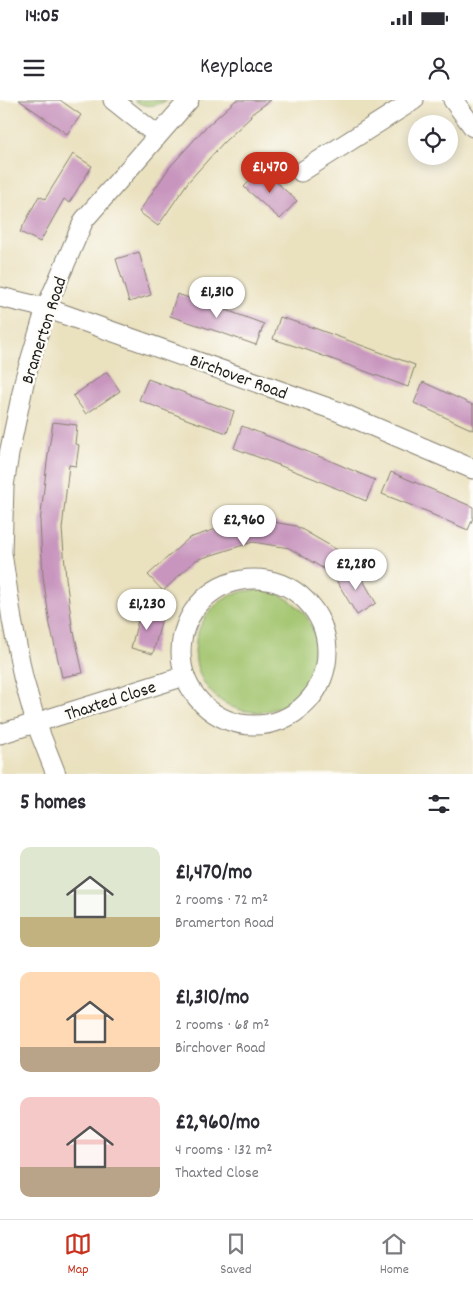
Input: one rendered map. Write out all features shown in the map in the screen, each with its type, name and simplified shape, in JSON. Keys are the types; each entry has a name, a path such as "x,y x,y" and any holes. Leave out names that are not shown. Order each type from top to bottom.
{"street":[{"path":"113,100 158,135"},
{"name":"Bramerton Road","path":"56,774 36,723 23,677 1,553 4,486 9,454 25,378 46,308 84,220 189,100"},
{"path":"301,172 414,100"},
{"path":"452,100 473,127"},
{"name":"Birchover Road","path":"0,297 46,308 337,411 473,469"},
{"path":"242,579 268,580 296,592 314,610 325,633 327,658 320,683 306,704 290,716 266,724 240,724 216,715 197,698 184,676 180,650 185,625 198,604 218,588 242,579"},
{"name":"Thaxted Close","path":"0,734 184,676"}],"green space":[{"path":"134,100 167,100 150,106"},
{"path":"256,590 268,591 279,595 290,600 299,608 307,617 312,628 316,639 316,663 312,674 307,685 299,694 290,702 279,707 268,711 256,712 244,711 233,707 222,702 213,694 205,685 200,674 196,663 195,651 196,639 200,628 205,617 213,608 222,600 233,595 244,591"}],"building":[{"path":"19,100 60,100 81,115 67,134"},
{"path":"236,100 271,100 250,115 251,117 224,142 188,182 158,226 139,212 169,168 203,130"},
{"path":"73,154 92,166 69,203 64,199 40,242 20,232 39,196 45,199"},
{"path":"261,168 297,201 280,219 244,187"},
{"path":"139,252 151,295 129,302 116,259"},
{"path":"177,294 264,324 256,345 170,316"},
{"path":"280,317 415,365 408,387 273,339"},
{"path":"107,372 120,391 86,414 73,396"},
{"path":"148,379 234,411 227,433 139,400"},
{"path":"423,382 473,405 473,430 414,403"},
{"path":"53,422 77,425 75,444 79,445 76,466 69,465 62,529 73,633 83,673 62,677 50,625 43,576 40,523"},
{"path":"242,426 375,480 366,501 234,448"},
{"path":"391,472 473,507 473,518 468,530 382,494"},
{"path":"250,518 296,526 341,552 329,572 289,548 253,542 196,560 163,591 148,575 189,538"},
{"path":"356,568 376,603 357,615 336,580"},
{"path":"141,609 163,614 153,654 131,648"}]}
